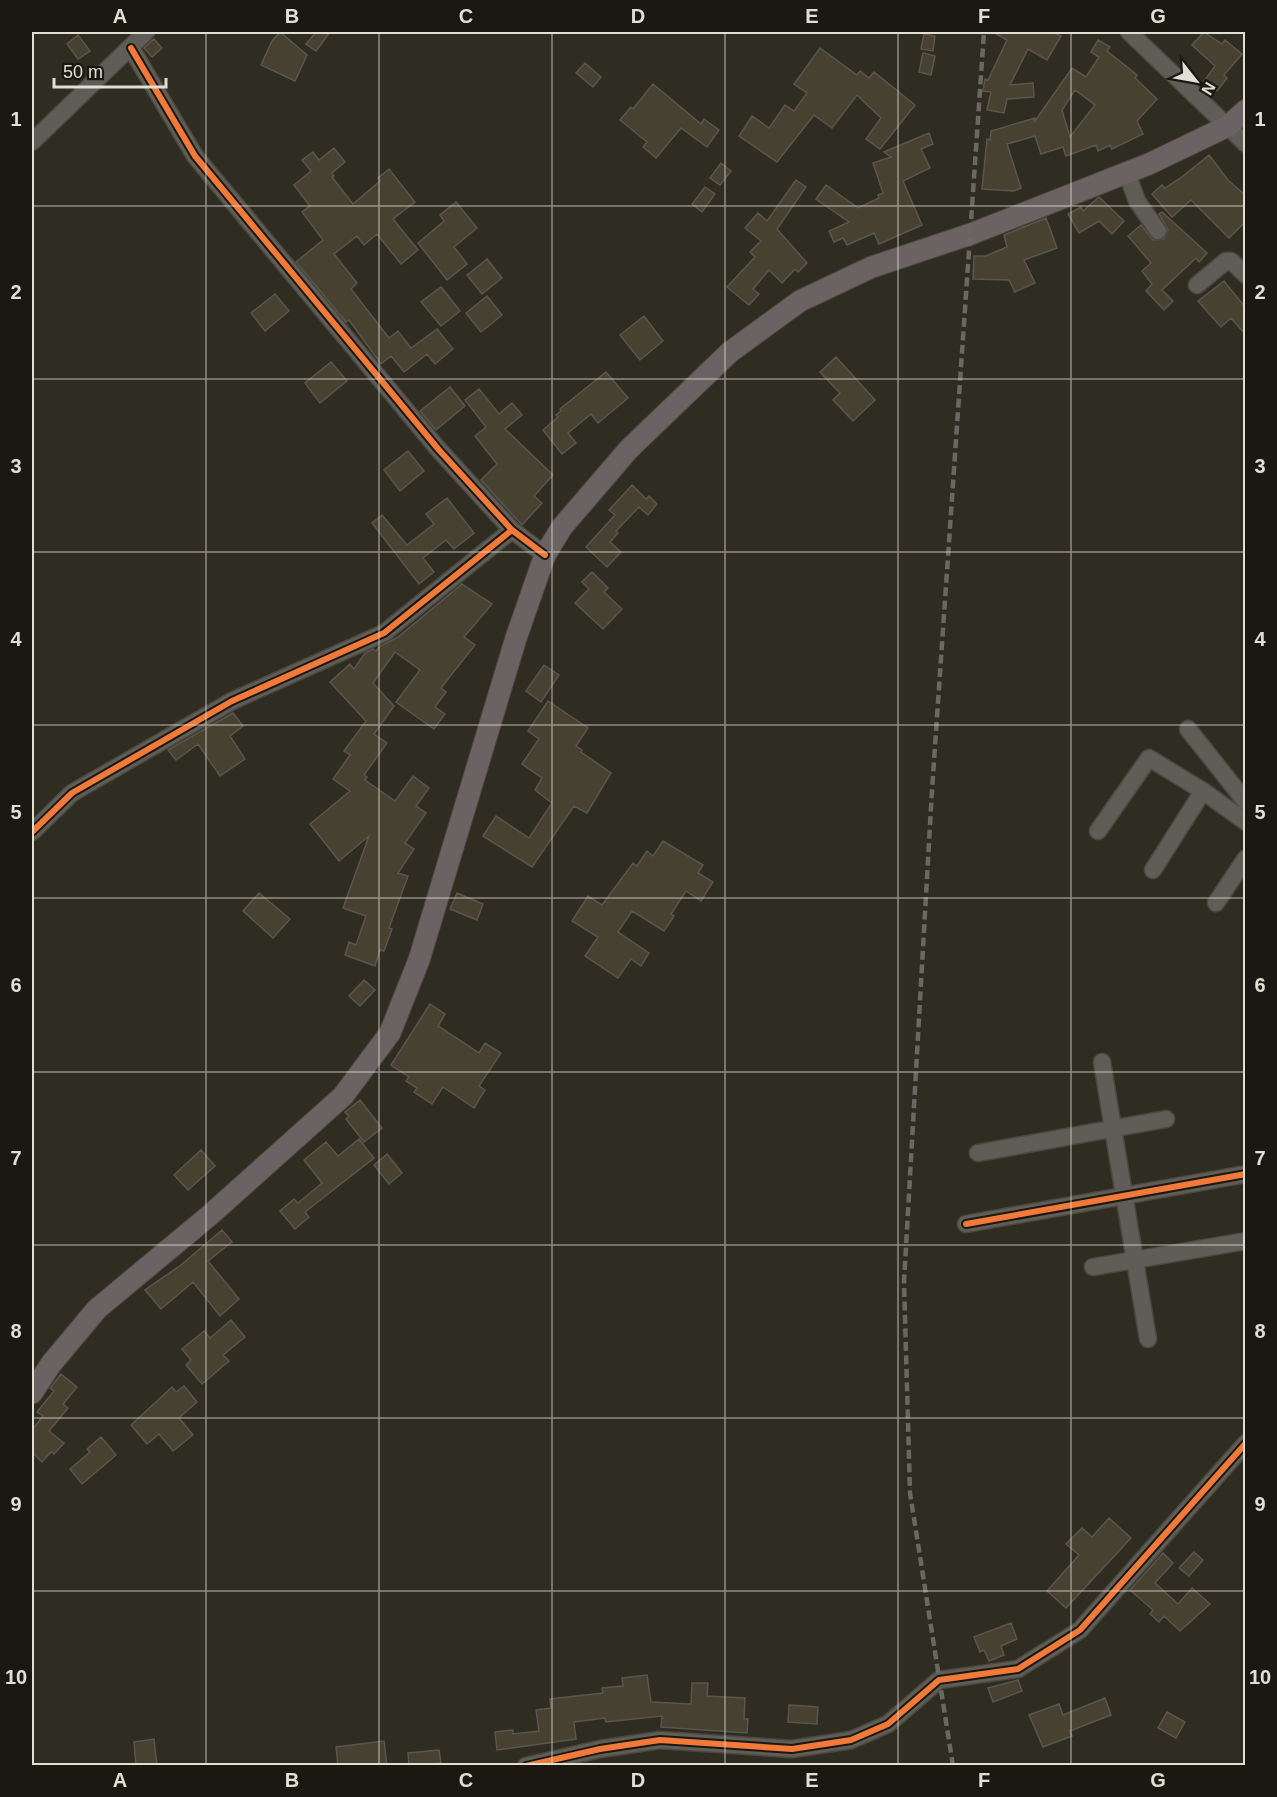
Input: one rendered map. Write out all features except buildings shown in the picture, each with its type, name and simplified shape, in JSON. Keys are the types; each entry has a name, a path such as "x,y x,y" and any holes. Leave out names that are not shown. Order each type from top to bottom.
{"main road":[{"path":"32,1393 97,1309 210,1215 343,1096 390,1033 419,960 516,639 544,555 562,527 629,449 730,352 774,318 800,302 872,267 971,234 1127,173 1228,126 1245,110"}],"street":[{"path":"32,142 146,32"},
{"path":"1129,32 1245,144"},
{"path":"131,48 195,156 440,450 512,530 544,555"},
{"path":"1127,173 1137,201 1158,231"},
{"path":"1197,285 1226,261 1231,261 1245,275"},
{"path":"32,832 72,793 232,701 384,633 512,530"},
{"path":"1188,729 1245,802"},
{"path":"1098,831 1149,758 1203,791 1245,822"},
{"path":"1153,870 1203,791"},
{"path":"1216,903 1245,858"},
{"path":"1102,1062 1148,1339"},
{"path":"978,1153 1166,1119"},
{"path":"966,1224 1245,1174"},
{"path":"1094,1267 1245,1241"},
{"path":"526,1766 600,1749 660,1740 792,1749 851,1740 888,1724 939,1680 1018,1669 1080,1630 1245,1443"}],"railway":[{"path":"953,1766 910,1493 904,1282 932,790 984,32"}],"cycle path":[{"path":"131,48 195,156 439,450 512,530 545,555"},
{"path":"32,832 72,793 232,701 384,633 512,530"},
{"path":"966,1224 1246,1174"},
{"path":"526,1766 600,1749 660,1740 792,1749 851,1740 888,1724 939,1680 1018,1669 1080,1630 1246,1443"}]}
